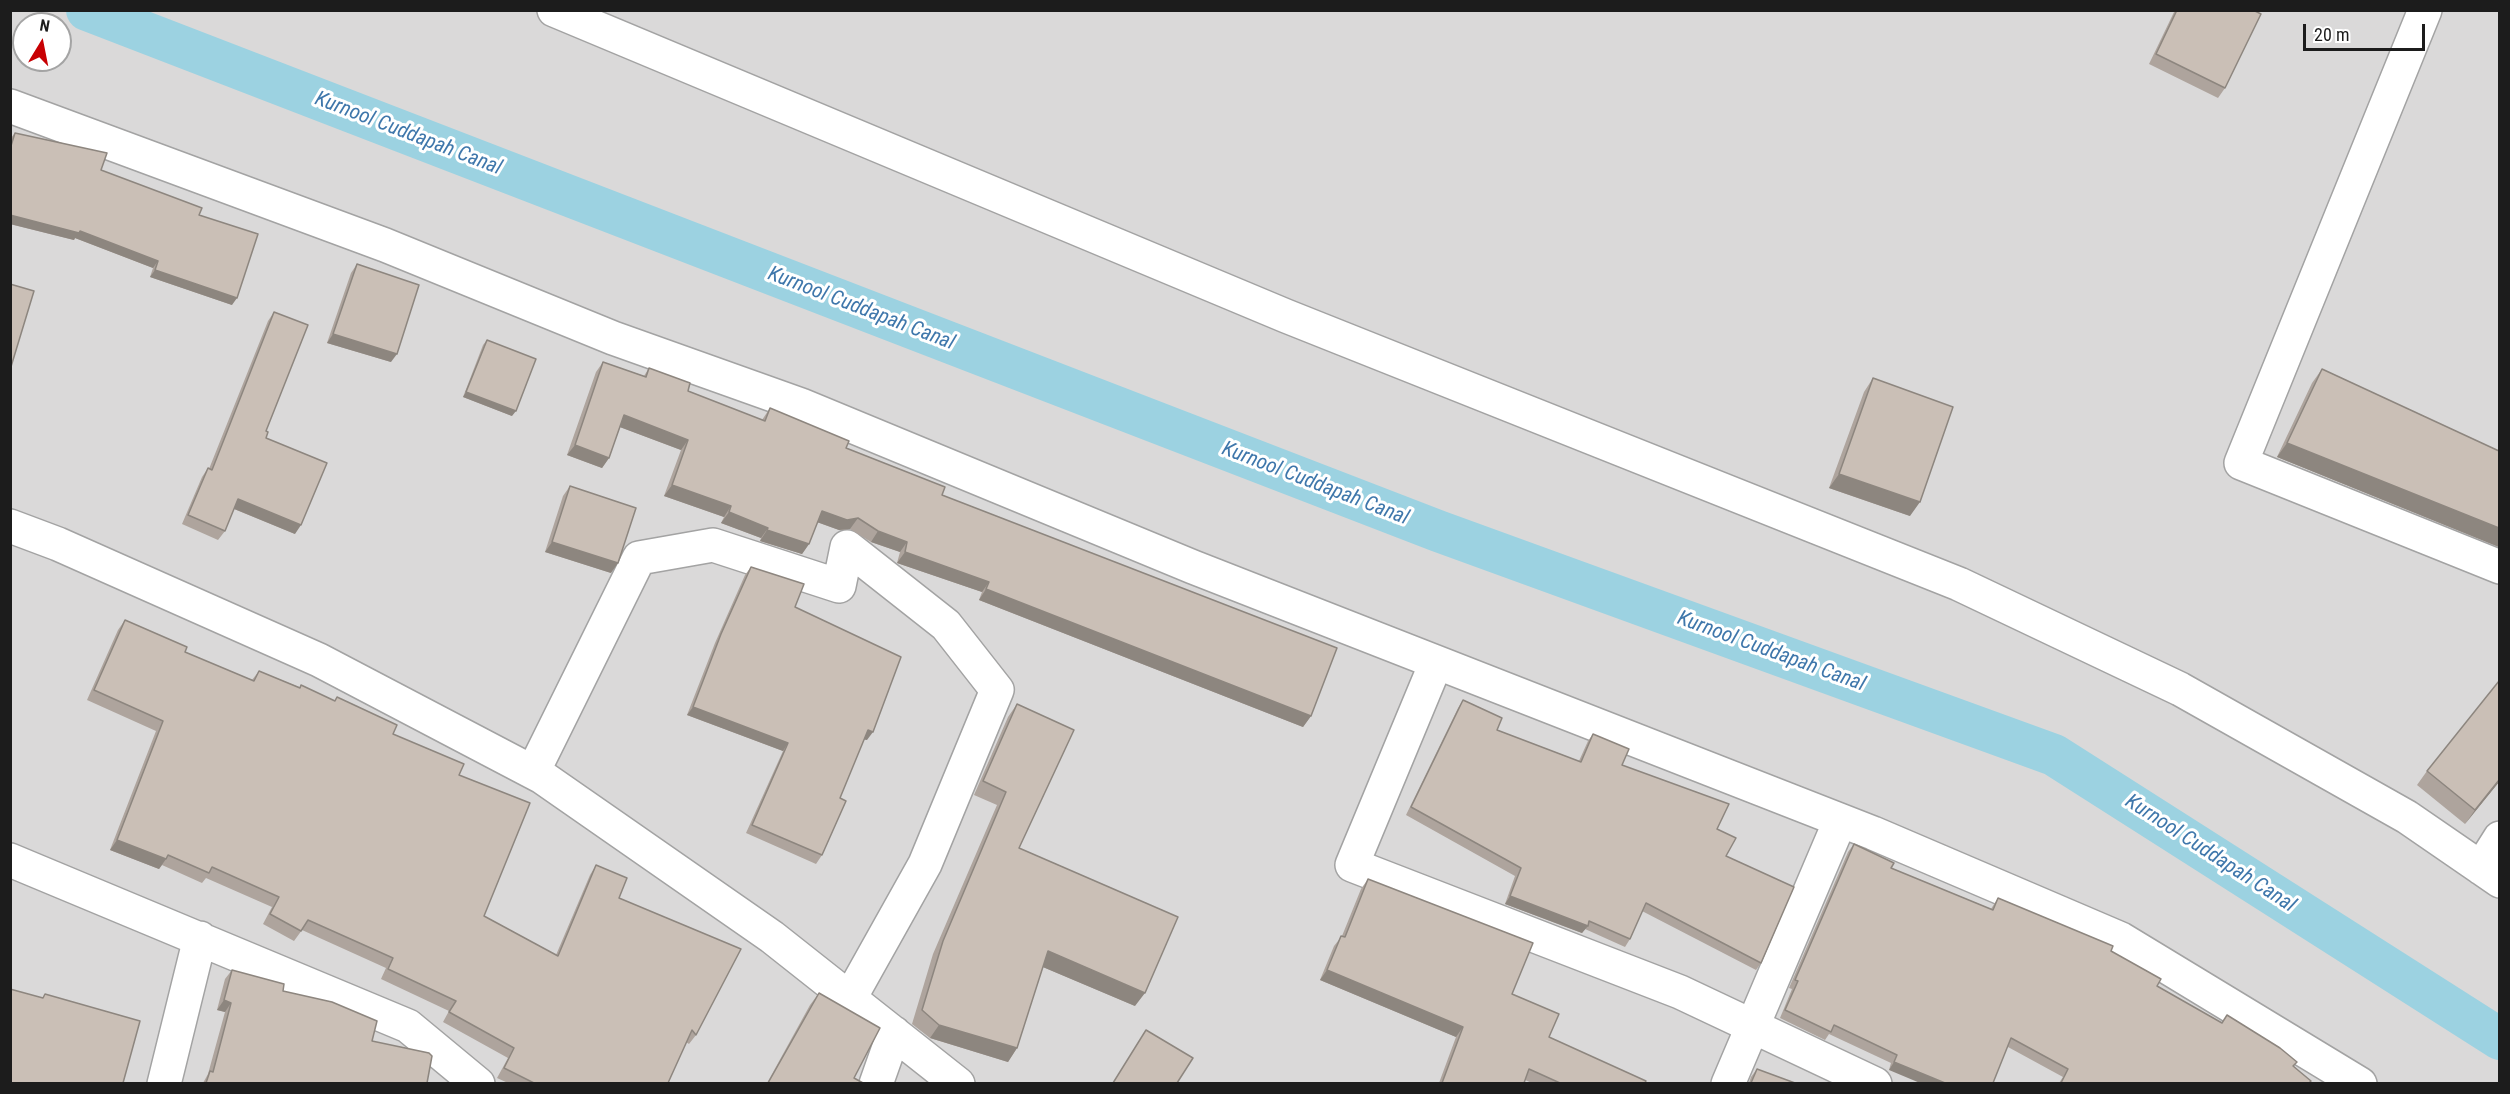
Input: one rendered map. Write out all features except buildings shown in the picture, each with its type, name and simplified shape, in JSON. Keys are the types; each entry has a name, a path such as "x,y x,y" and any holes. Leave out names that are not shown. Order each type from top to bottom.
{"street":[{"path":"554,10 1286,316 1959,584 2180,689 2407,817 2490,874 2499,838"},
{"path":"2425,10 2241,463 2499,567"},
{"path":"10,106 385,245 613,338 801,405 1193,567 1840,821 2121,939 2360,1083"},
{"path":"10,526 58,544 319,660 533,772 772,937 958,1083"},
{"path":"533,772 639,558 713,544 839,586 847,547 946,625 997,690 925,864 850,998"},
{"path":"1436,663 1352,865 1680,992 1875,1083"},
{"path":"1728,1083 1840,821"},
{"path":"10,860 408,1026 478,1083"},
{"path":"164,1083 200,938"},
{"path":"876,1083 894,1033"},
{"path":"437,1083 438,1051"}],"shaded area":[{"path":"11,11 2499,11 2499,1083 11,1083"}],"waterway":[{"name":"Kurnool Cuddapah Canal","path":"87,10 1438,531 2054,755 2500,1039"}]}
